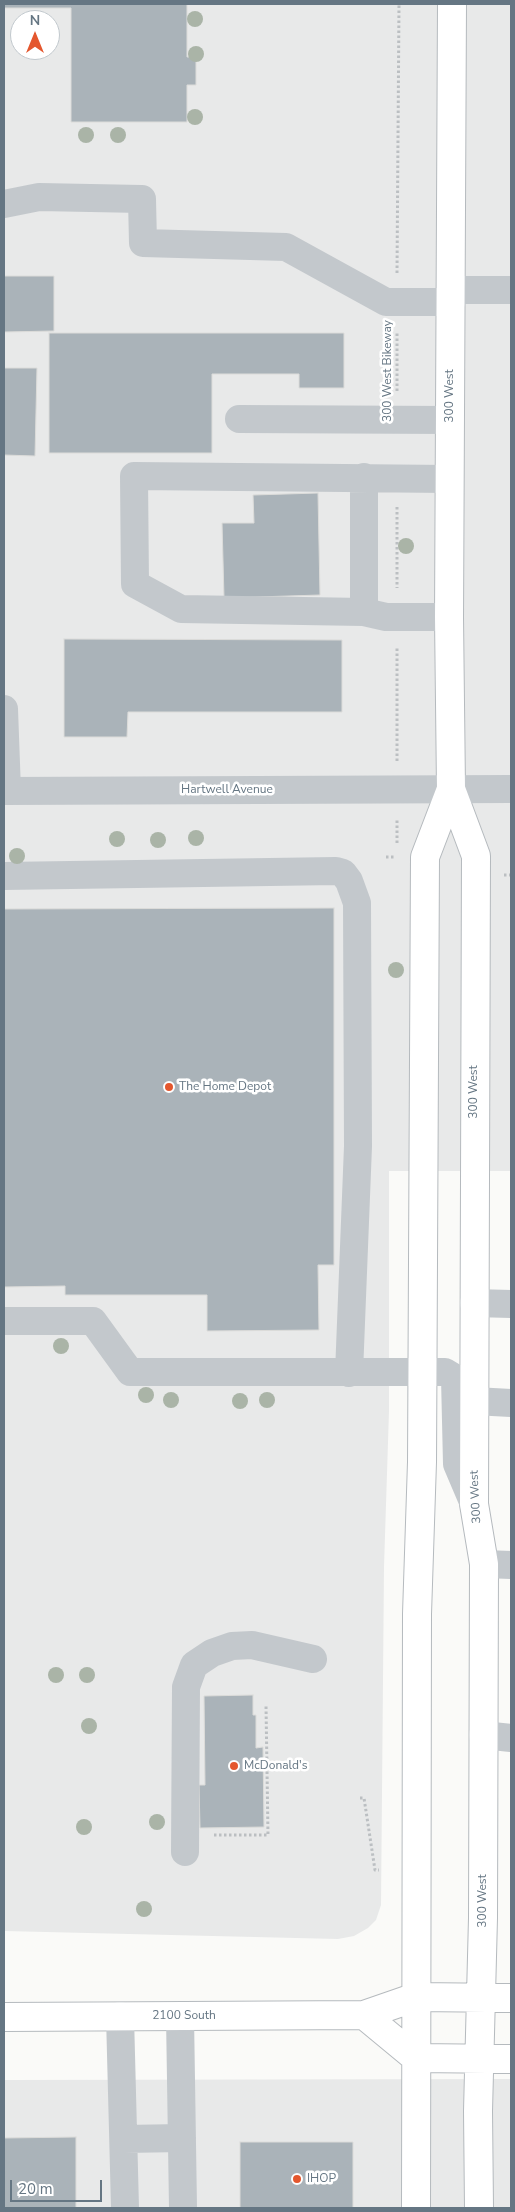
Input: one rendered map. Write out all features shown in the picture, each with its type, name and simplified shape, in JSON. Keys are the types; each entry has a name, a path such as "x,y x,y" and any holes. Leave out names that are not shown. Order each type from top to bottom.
{"main road":[{"name":"300 West","path":"452,4 448,618 450,789 476,856 474,1504 484,1564 479,2208"},
{"name":"300 West","path":"416,2208 417,1614 423,1372 425,857 450,789"},
{"name":"2100 South","path":"4,2017 364,2016 416,1997 511,1998"},
{"path":"364,2016 416,2058 511,2059"}],"street":[{"path":"4,204 39,197 142,198 143,243 286,247 386,302 511,290"},
{"path":"239,419 450,420"},
{"path":"448,618 386,618 364,612 181,609 135,584 134,476 449,478"},
{"path":"364,478 364,612"},
{"path":"4,709 5,791"},
{"name":"Hartwell Avenue","path":"5,791 511,789"},
{"path":"4,876 336,871 343,873 349,881 357,903 358,1010 358,1146 350,1373"},
{"path":"474,1303 511,1304"},
{"path":"4,1321 93,1321 130,1372 445,1372 455,1378 457,1464 474,1504"},
{"path":"474,1401 511,1404"},
{"path":"484,1564 511,1565"},
{"path":"185,1843 186,1686 194,1665 212,1653 238,1646 252,1645 283,1650 313,1659"},
{"path":"483,1735 511,1738"},
{"path":"120,2016 125,2208"},
{"path":"180,2016 183,2208"},
{"path":"124,2139 182,2138"}],"path":[{"name":"300 West Bikeway","path":"397,420 399,4"},
{"path":"396,478 397,738"},
{"path":"386,857 396,857"},
{"path":"185,1843 268,1835 266,1704"},
{"path":"267,1797 272,1797"},
{"path":"360,1798 364,1798 375,1870 379,1870"}],"shaded area":[{"path":"4,4 511,4 511,1171 389,1171 389,1411 384,1567 381,1905 376,1920 368,1928 354,1936 338,1939 4,1931"},
{"path":"511,2079 511,2208 4,2208 4,2080"}],"building":[{"path":"4,4 187,4 187,57 196,57 196,85 187,85 187,122 71,122 71,8 4,8"},
{"path":"4,276 54,276 54,331 4,332"},
{"path":"49,333 344,333 344,388 299,388 299,374 212,374 212,453 49,453"},
{"path":"4,368 37,368 35,456 4,455"},
{"path":"318,493 320,595 224,598 222,523 254,523 253,495"},
{"path":"64,639 342,640 342,712 128,712 127,737 64,737"},
{"name":"The Home Depot","path":"334,908 334,1265 318,1265 319,1330 207,1331 207,1295 65,1295 65,1286 4,1287 4,909"},
{"name":"McDonald's","path":"253,1695 253,1715 256,1715 256,1748 263,1747 264,1827 200,1828 199,1785 205,1785 204,1696"},
{"path":"76,2137 76,2208 4,2208 4,2138"},
{"name":"IHOP","path":"240,2142 353,2142 353,2208 240,2208"}],"place":[{"name":"The Home Depot","path":"169,1087"},
{"name":"McDonald's","path":"234,1766"},
{"name":"IHOP","path":"297,2179"}]}
